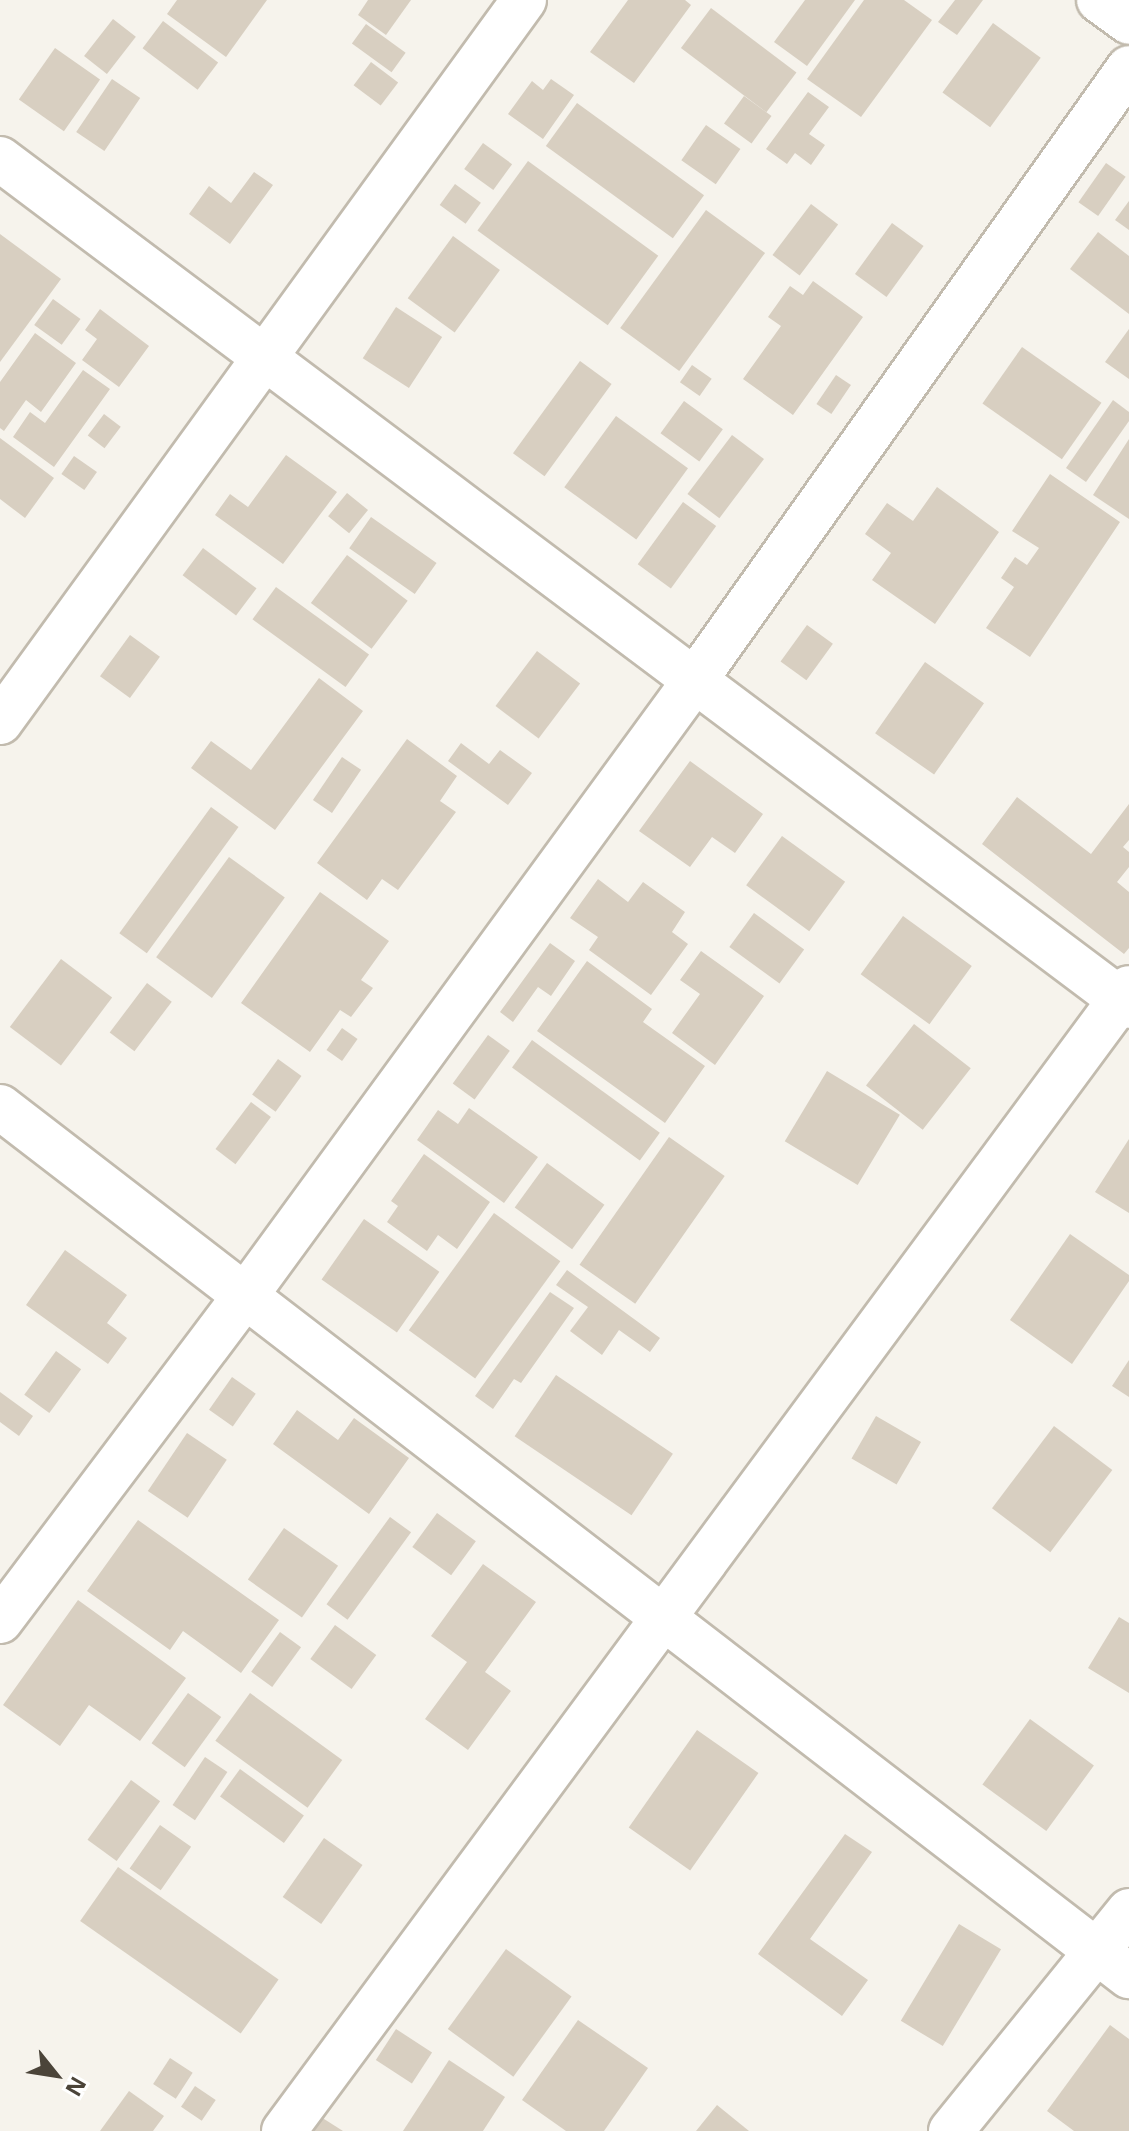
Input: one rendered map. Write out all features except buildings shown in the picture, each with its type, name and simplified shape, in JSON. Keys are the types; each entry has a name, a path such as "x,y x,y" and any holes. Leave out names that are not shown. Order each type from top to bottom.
{"street":[{"path":"0,722 524,0"},
{"path":"1099,0 1129,22"},
{"path":"0,1621 246,1295 695,680 1129,68"},
{"path":"0,159 263,360 1126,998 284,2131"},
{"path":"0,1107 1114,1964"},
{"path":"951,2131 1114,1964 1129,1911"}]}
